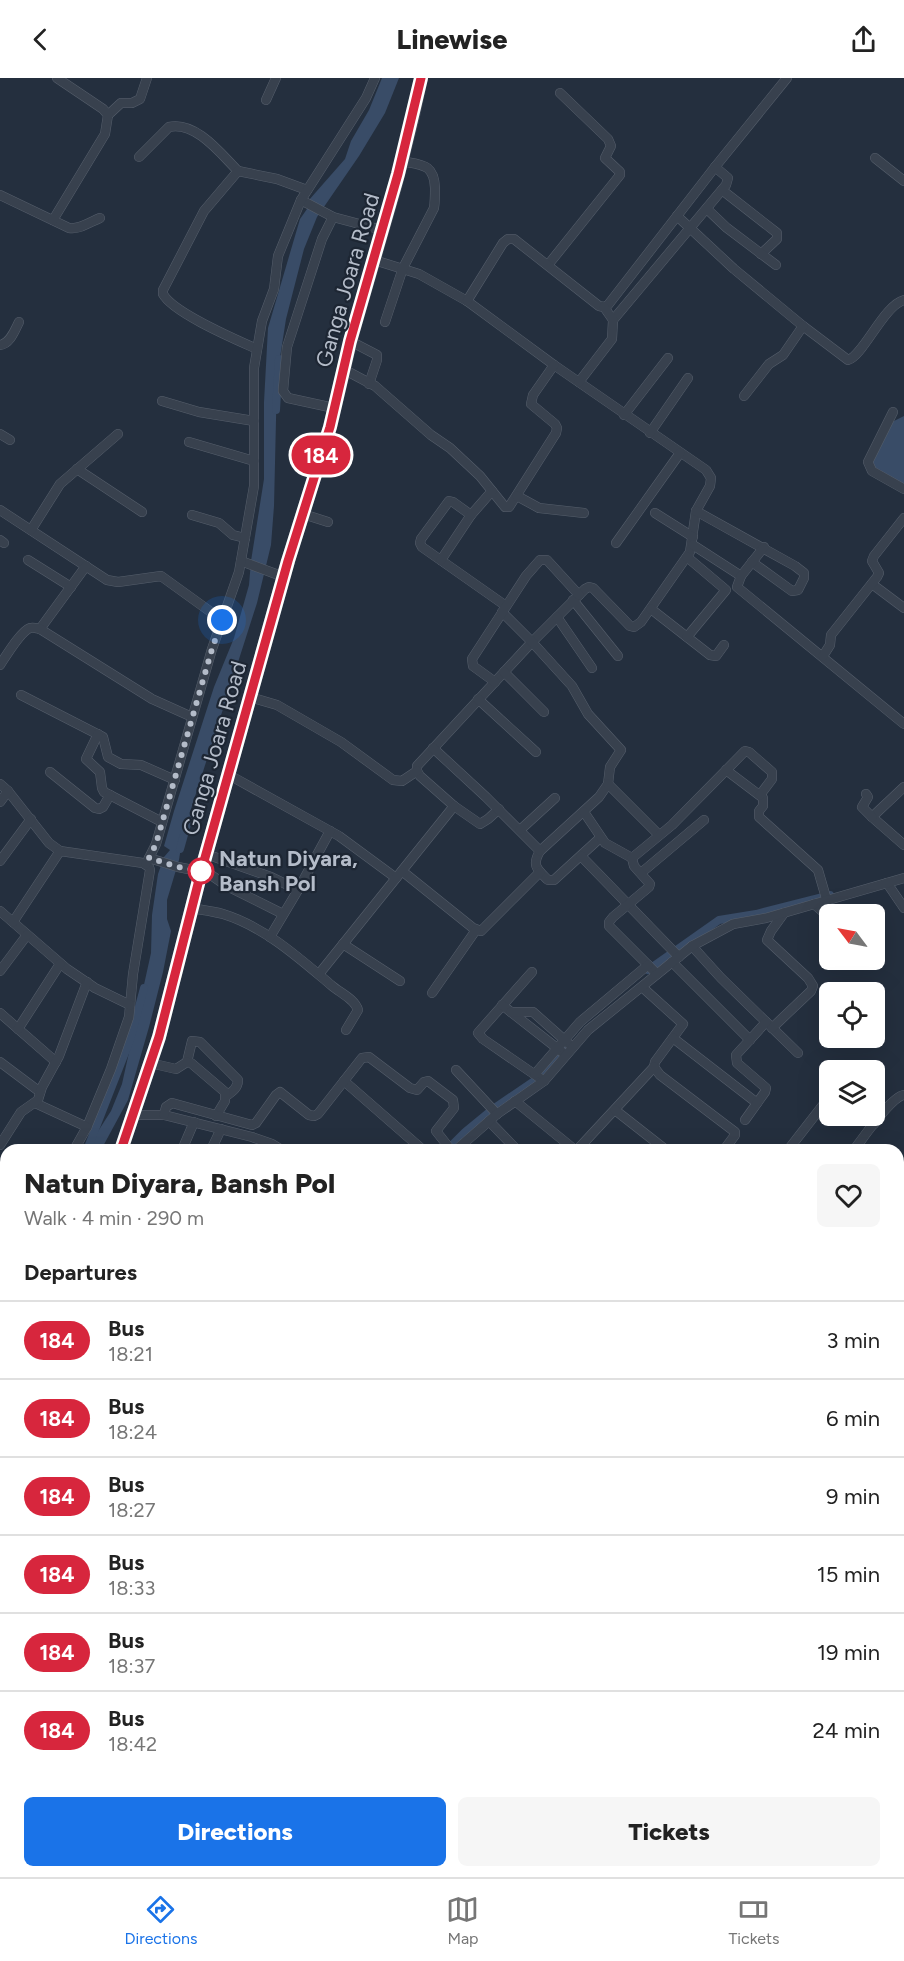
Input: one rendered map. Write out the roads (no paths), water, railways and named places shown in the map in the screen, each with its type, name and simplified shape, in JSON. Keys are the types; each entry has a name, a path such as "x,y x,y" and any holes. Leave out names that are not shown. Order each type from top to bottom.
{"main road":[{"name":"Ganga Joara Road","path":"123,1144 159,1037 191,908 250,697 330,427 350,341 401,161 421,78"}],"street":[{"path":"57,78 103,108 108,115"},
{"path":"53,220 105,134 108,115 121,103 132,103 140,99 147,78"},
{"path":"266,100 276,78"},
{"path":"77,1144 87,1127 111,1069 129,1017 133,974 150,870 147,861 156,844 192,717 241,561 254,494 254,368 262,321 274,289 278,256 301,200 366,98 375,78"},
{"path":"604,307 612,301 787,78"},
{"path":"548,265 620,175 620,172 605,158 611,146 608,139 560,93"},
{"path":"139,157 169,127 186,127 196,132 238,171 277,179 307,190"},
{"path":"875,158 904,181"},
{"path":"385,322 403,268 435,202 435,177 427,166 401,161"},
{"path":"579,382 612,339 614,320 728,182 728,178 716,167"},
{"path":"238,171 204,211 163,294 169,302 210,328 257,349"},
{"path":"722,190 777,234 777,239 761,254"},
{"path":"0,195 74,229 100,218"},
{"path":"301,200 333,217 382,230"},
{"path":"707,208 727,228 776,265"},
{"path":"677,216 727,263 848,360 853,358 868,336 894,306 904,300"},
{"path":"333,217 322,239 287,347 283,391 288,398 334,408"},
{"path":"467,301 503,243 514,238 599,306 604,307 614,320"},
{"path":"374,260 419,274 467,301 624,415 705,470 711,478 710,486 696,511 693,541 687,557 641,622 630,627 593,588 589,587 576,597 532,642 417,766 420,776 454,806 480,824 498,809"},
{"path":"0,345 5,344 20,322"},
{"path":"744,396 769,364 783,355 803,326"},
{"path":"350,341 377,355 369,384"},
{"path":"624,415 668,358"},
{"path":"343,369 381,391 431,435 450,448 480,476 505,507 509,507 557,428 531,404 533,395 554,365"},
{"path":"651,433 688,378"},
{"path":"162,401 199,412 254,421"},
{"path":"893,412 868,462 872,471 904,489"},
{"path":"0,434 10,440"},
{"path":"31,531 60,484 118,434"},
{"path":"189,442 254,460"},
{"path":"616,543 680,453"},
{"path":"77,469 142,512"},
{"path":"441,560 471,515 492,491"},
{"path":"517,496 539,508 585,513"},
{"path":"471,515 449,501 422,539 420,543 422,547 504,609 572,686 588,714 621,750 610,768 608,784 599,797 540,851 535,864 549,880 554,880 600,838"},
{"path":"0,510 113,582 160,576 222,620"},
{"path":"696,511 795,566 804,573 804,578 798,590 792,591 752,562"},
{"path":"655,513 741,576"},
{"path":"303,514 328,522"},
{"path":"192,515 219,523 233,535 245,538"},
{"path":"823,656 830,645 831,635 879,573 873,565 874,556 904,518"},
{"path":"764,548 741,576 737,587 902,718"},
{"path":"687,557 726,590 687,637"},
{"path":"495,682 471,663 472,659 526,576 540,560 544,559 576,597 618,656"},
{"path":"28,560 70,587"},
{"path":"241,561 284,577"},
{"path":"40,629 86,566"},
{"path":"872,584 904,608"},
{"path":"651,609 713,656 716,656 724,645"},
{"path":"557,617 592,668"},
{"path":"0,664 29,628 40,629 152,699 192,717"},
{"path":"504,672 544,712"},
{"path":"21,695 98,734 105,742 108,757 121,764 141,765 175,780"},
{"path":"250,697 277,705 341,742 397,782 417,771"},
{"path":"478,699 537,752"},
{"path":"98,734 86,759 100,772 102,788 110,795 162,822"},
{"path":"433,748 540,851"},
{"path":"632,858 672,825 741,753 749,752 772,772 772,779 760,795"},
{"path":"726,770 760,795 764,801 759,817 813,865 820,876 825,897"},
{"path":"50,772 95,808 103,807 110,795"},
{"path":"229,775 345,840 399,874 476,930 484,930 540,872"},
{"path":"608,784 659,835"},
{"path":"872,817 904,787"},
{"path":"0,802 4,788"},
{"path":"4,788 49,843 60,851 161,862 208,873 227,886 283,914"},
{"path":"866,794 868,797 862,807 902,838"},
{"path":"520,830 555,798"},
{"path":"319,974 454,806"},
{"path":"584,812 600,838 610,847 632,858 634,866 648,880 649,887 613,917 609,926 652,969"},
{"path":"0,861 30,819"},
{"path":"641,873 704,820"},
{"path":"270,937 330,831"},
{"path":"13,922 60,851"},
{"path":"206,854 271,877 298,890"},
{"path":"581,856 675,955 750,1040"},
{"path":"463,1144 497,1114 544,1081 585,1018 675,955 733,924 784,913 814,904 825,897 904,878"},
{"path":"887,883 904,908"},
{"path":"814,904 819,908"},
{"path":"191,908 235,918 270,937 319,974 357,1005 358,1010 346,1030"},
{"path":"0,911 60,964 87,982 130,1005"},
{"path":"745,1120 766,1088 735,1059 736,1055 750,1040 811,991 813,986 808,978 767,940 784,913"},
{"path":"432,993 476,930"},
{"path":"0,971 27,935"},
{"path":"343,944 400,981"},
{"path":"693,946 721,978 798,1053"},
{"path":"18,1029 60,964"},
{"path":"535,1074 642,987 652,969"},
{"path":"532,972 478,1033 483,1039 544,1081"},
{"path":"1,1142 21,1112 35,1103 56,1062 87,982"},
{"path":"583,1144 654,1067 655,1062 682,1026 681,1020 642,987"},
{"path":"502,1005 565,1048"},
{"path":"512,1012 533,1012 565,1048"},
{"path":"0,1013 56,1062"},
{"path":"673,1038 757,1104"},
{"path":"150,1063 176,1069 187,1062 192,1041 200,1042 238,1080 235,1090 226,1096 216,1116"},
{"path":"164,1115 166,1107 172,1103 252,1125 280,1092 309,1115 314,1116 318,1114 362,1058 369,1057 414,1090 417,1090 424,1082 432,1082 453,1100 454,1108 436,1131 443,1144"},
{"path":"0,1062 40,1092"},
{"path":"187,1062 220,1088 226,1096"},
{"path":"654,1067 660,1075 735,1132 728,1144"},
{"path":"456,1070 497,1114"},
{"path":"344,1081 416,1144"},
{"path":"885,1112 898,1097 904,1095"},
{"path":"516,1101 568,1144"},
{"path":"35,1103 87,1127"},
{"path":"615,1110 658,1144"},
{"path":"793,1144 819,1110"},
{"path":"133,1115 164,1115 272,1144"},
{"path":"185,1144 194,1122"},
{"path":"489,1122 511,1144"},
{"path":"859,1144 872,1126"},
{"path":"214,1144 220,1129"}],"water":[{"path":"382,78 399,78 385,113 317,217 304,249 286,319 277,377 271,545 257,603 183,834 179,860 167,900 167,919 171,931 163,972 128,1100 104,1144 90,1144 111,1111 122,1084 151,953 152,915 158,874 164,857 170,850 164,846 214,687 234,638 249,585 264,479 264,402 268,328 300,219 307,209 309,200 345,159 351,141 369,110"},
{"path":"904,416 904,487 867,465 886,425"}],"waterway":[{"path":"276,410 279,359"},
{"path":"180,849 189,817"},
{"path":"648,970 719,920 756,914 830,895"},
{"path":"89,1144 130,1040 144,988"},
{"path":"453,1144 493,1109 540,1077 562,1049"}],"place":[{"name":"Natun Diyara, Bansh Pol","path":"201,871"}]}
